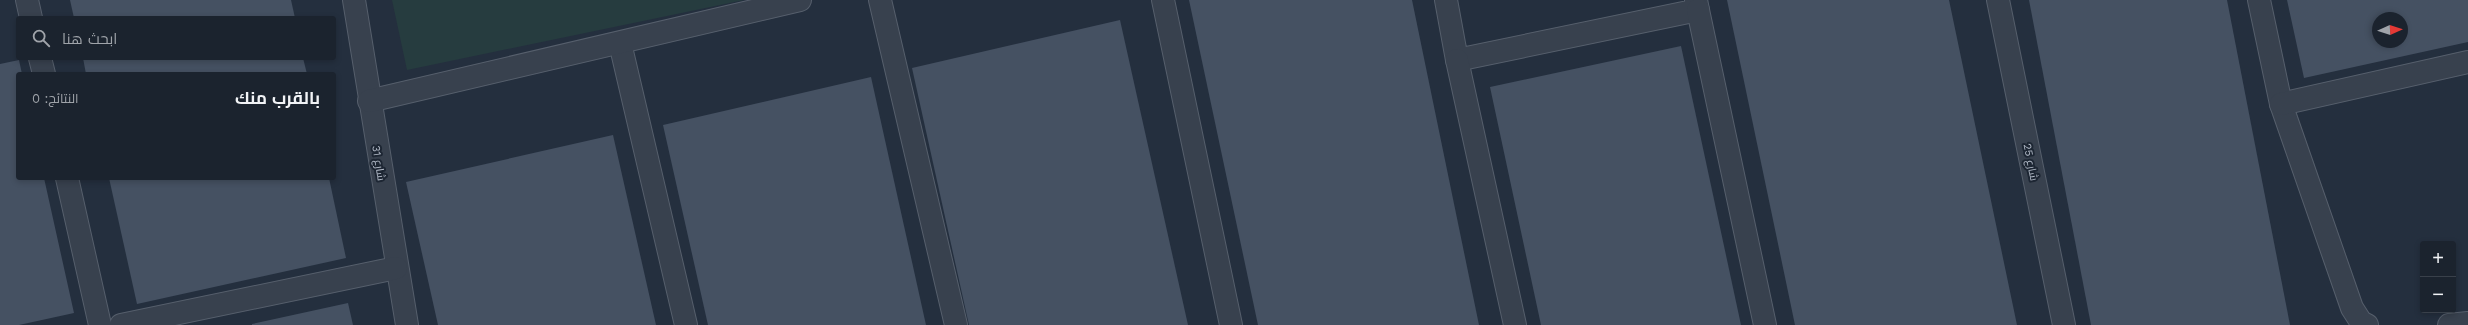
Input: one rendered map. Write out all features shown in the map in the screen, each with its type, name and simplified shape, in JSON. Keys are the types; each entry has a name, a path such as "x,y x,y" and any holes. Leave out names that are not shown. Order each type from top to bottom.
{"street":[{"path":"27,0 31,16"},
{"name":"شارع 31","path":"354,0 396,268 407,325"},
{"path":"369,101 800,0"},
{"path":"880,0 956,325"},
{"path":"1163,0 1231,325"},
{"path":"1446,0 1457,60 1515,325"},
{"name":"شارع 25","path":"1998,0 2064,325"},
{"path":"2259,0 2281,104 2352,308 2361,322 2367,325"},
{"path":"1457,60 1697,5 1765,325"},
{"path":"620,43 686,325"},
{"path":"40,60 44,72"},
{"path":"2281,104 2468,62"},
{"path":"67,180 100,325"},
{"path":"121,325 396,268"},
{"path":"2449,325 2468,323"}],"green space":[{"path":"392,0 744,0 407,70"}],"building":[{"path":"70,0 291,0 295,16 74,16"},
{"path":"1189,0 1412,0 1479,325 1258,325"},
{"path":"1727,0 1949,0 2017,325 1795,325"},
{"path":"2029,0 2227,0 2290,325 2091,325"},
{"path":"2287,0 2468,0 2468,42 2304,78"},
{"path":"1120,20 1188,325 969,325 912,68"},
{"path":"1681,46 1741,325 1541,325 1490,87"},
{"path":"19,60 22,72 16,72 16,180 44,180 74,313 19,325 0,325 0,64"},
{"path":"83,60 304,60 306,72 86,72"},
{"path":"871,77 926,325 708,325 663,125"},
{"path":"613,135 656,325 438,325 406,182"},
{"path":"109,180 329,180 346,258 137,304"},
{"path":"348,303 353,325 252,325 252,324"}]}
